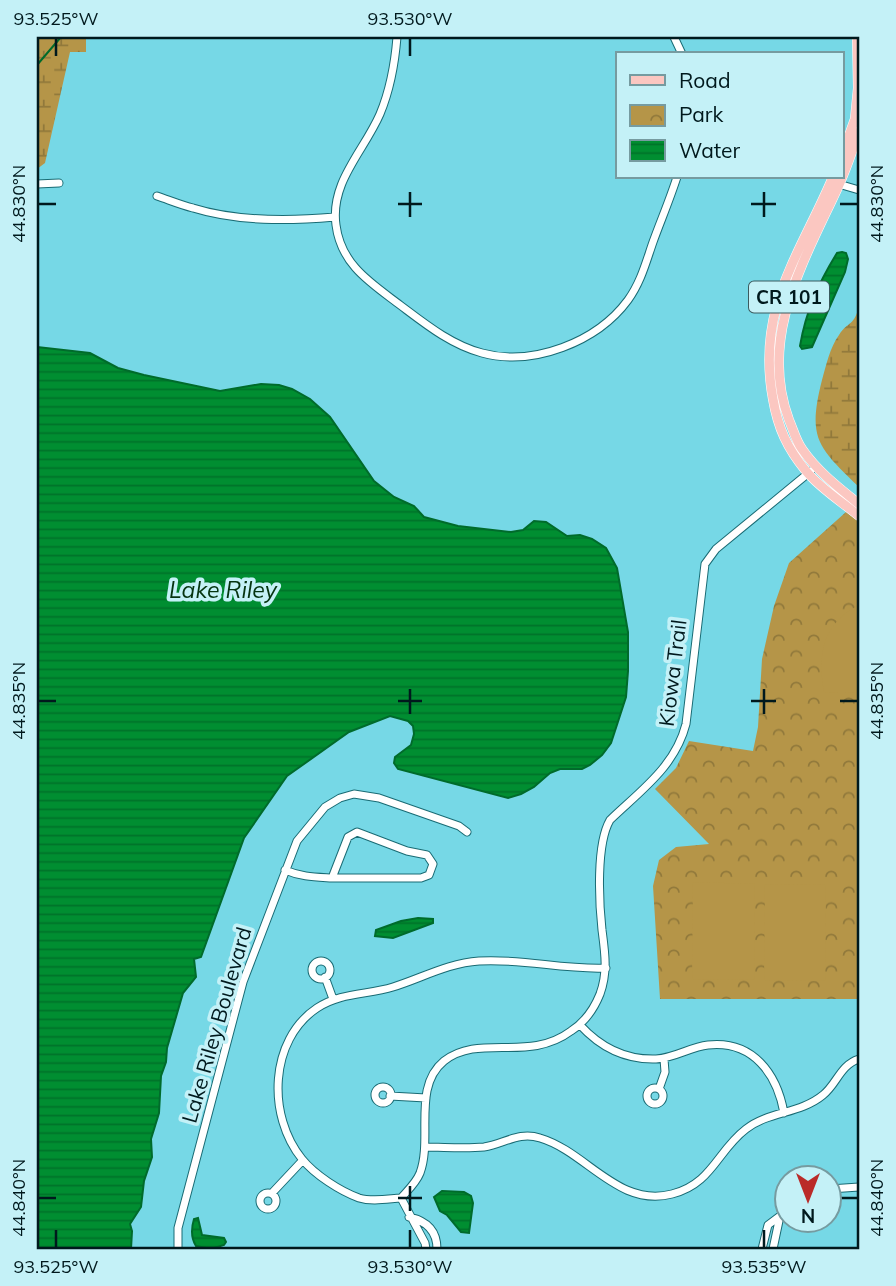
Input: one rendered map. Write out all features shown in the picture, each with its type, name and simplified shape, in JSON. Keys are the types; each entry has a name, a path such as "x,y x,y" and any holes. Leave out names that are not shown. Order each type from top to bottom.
{"main road":[{"path":"844,149 855,118 858,88 857,37"},
{"name":"CR 101","path":"844,161 859,132"},
{"name":"CR 101","path":"834,181 790,292 779,339 779,378 786,412 800,447 816,466 859,505"},
{"name":"CR 101","path":"834,181 792,260 775,306 768,351 770,385 784,441 808,474 859,516"}],"street":[{"path":"397,37 395,58 380,113 346,173 337,194 335,217 342,249 364,279 427,325 459,344 481,353 505,356 528,354 569,345 589,335 609,320 628,300 640,279 677,178"},
{"path":"834,181 859,190"},
{"path":"37,184 60,183"},
{"path":"156,196 193,208 245,218 335,217"},
{"name":"Kiowa Trail","path":"606,968 600,867 603,831 610,820 666,767 682,740 703,572 709,555 816,466"},
{"name":"Lake Riley Boulevard","path":"178,1249 178,1228 243,982 297,841 325,807 354,794 379,798 459,826 467,832"},
{"path":"285,870 305,876 332,878 421,878 429,875 433,864 427,855 407,851 357,832 348,837 332,878"},
{"path":"477,961 530,962 582,969 606,968 599,996 591,1012 579,1026 552,1044 521,1049 482,1048 468,1051 446,1060 431,1074 426,1098 425,1147 421,1172 401,1198 359,1198 338,1187 303,1160 282,1117 279,1073 286,1045 315,1009 333,999 393,987 439,969 477,961"},
{"path":"325,977 333,999"},
{"path":"579,1026 613,1052 641,1059 664,1059 708,1045 737,1048 764,1065 776,1082 784,1113"},
{"path":"659,1090 665,1072 664,1059"},
{"path":"425,1147 486,1147 530,1135 569,1152 624,1191 643,1197 659,1197 690,1187 706,1176 734,1139 746,1128 760,1120 810,1105 825,1093 846,1065 859,1059"},
{"path":"390,1096 426,1098"},
{"path":"272,1193 303,1160"},
{"path":"401,1198 426,1249"},
{"path":"409,1217 421,1220 432,1229 437,1240 437,1249"},
{"path":"762,1249 768,1225 774,1220"}],"green space":[{"path":"39,37 86,37 86,52 70,52 45,163 37,169 37,40"},
{"path":"859,305 859,487 825,451 816,429 816,416 822,380 831,351 839,335 855,317"},
{"path":"846,512 859,522 859,999 660,999 653,886 659,860 676,847 709,844 655,789 676,768 689,741 753,751 758,727 762,659 774,606 789,563"},
{"path":"859,605 859,693 824,692 821,665 825,641 837,621"},
{"path":"693,882 755,884 754,980 692,979"},
{"path":"765,884 826,885 825,981 764,980"}],"water":[{"path":"837,253 846,253 848,259 845,272 812,347 802,349 800,346 803,333 814,298"},
{"name":"Lake Riley","path":"37,347 90,353 118,368 220,391 261,384 292,389 310,399 330,417 374,481 394,497 414,506 424,517 458,526 511,532 523,530 534,521 546,522 567,536 580,535 606,548 617,568 628,632 626,697 611,743 602,755 582,769 560,769 550,773 534,787 508,798 398,769 394,763 395,757 411,745 413,726 408,721 390,716 349,732 287,776 244,838 201,957 194,959 196,977 183,993 167,1048 161,1076 159,1113 151,1139 152,1157 144,1181 141,1207 130,1224 131,1249 37,1249"},
{"path":"418,918 433,919 433,923 393,938 375,936 376,930"},
{"path":"442,1191 464,1192 471,1196 473,1203 469,1233 461,1232 447,1215 440,1211 434,1197"},
{"path":"198,1218 202,1235 224,1238 224,1245 211,1249 196,1246 192,1230 194,1219"}],"waterway":[{"path":"37,65 61,37"}]}
